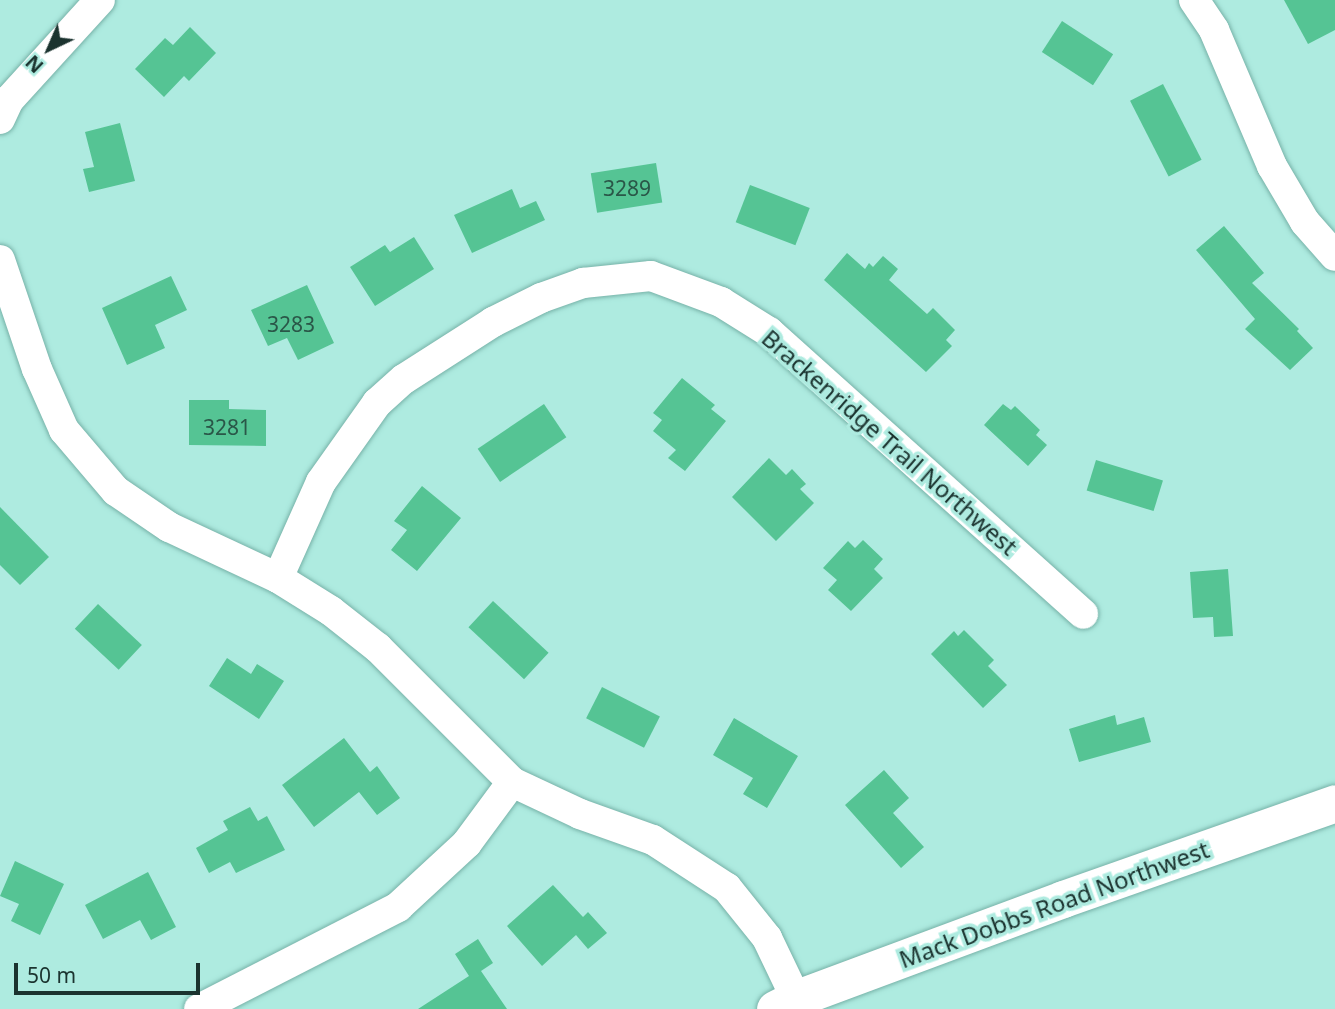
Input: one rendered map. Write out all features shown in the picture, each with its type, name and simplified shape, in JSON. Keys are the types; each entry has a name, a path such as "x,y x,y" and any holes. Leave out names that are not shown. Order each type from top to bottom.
{"street":[{"path":"0,119 9,100 100,0"},
{"path":"1194,0 1214,30 1272,166 1305,222 1335,256"},
{"path":"0,260 37,369 64,430 116,491 169,527 278,578 331,611 379,648 512,782 580,814 653,840 727,888 767,938 791,1005"},
{"name":"Brackenridge Trail Northwest","path":"278,578 321,482 377,403 404,379 493,322 541,298 583,283 651,276 721,302 769,332 1083,614"},
{"path":"199,1009 398,907 467,843 512,782"},
{"name":"Mack Dobbs Road Northwest","path":"791,1005 1335,803"}],"building":[{"path":"1284,0 1335,0 1335,30 1308,44"},
{"path":"1062,21 1113,54 1093,85 1042,52"},
{"path":"190,27 216,53 189,81 184,76 164,97 135,69 165,38 173,45"},
{"path":"1163,84 1202,160 1169,177 1130,101"},
{"path":"120,123 135,181 89,192 83,169 94,167 85,132"},
{"path":"656,163 662,203 597,213 591,173"},
{"path":"750,185 810,208 795,245 736,222"},
{"path":"512,189 520,208 536,201 545,220 472,253 454,215"},
{"path":"1224,226 1264,273 1252,283 1299,329 1297,331 1313,348 1290,370 1245,329 1255,319 1196,250"},
{"path":"414,237 434,269 375,306 350,267 385,245 390,252"},
{"path":"847,253 865,269 869,263 873,267 883,256 898,269 889,280 927,314 933,308 955,330 946,340 952,346 926,372 824,280"},
{"path":"171,276 187,310 155,325 165,348 127,365 102,308"},
{"path":"307,285 334,343 298,360 287,338 268,346 251,310"},
{"path":"682,378 715,405 711,409 726,421 685,471 668,458 676,450 653,431 662,420 653,413"},
{"path":"189,400 229,400 229,409 266,410 266,446 189,445"},
{"path":"544,404 566,437 500,482 478,449"},
{"path":"1003,404 1011,410 1015,406 1040,430 1036,435 1047,445 1028,466 984,425"},
{"path":"769,458 786,475 792,469 806,484 800,489 814,503 776,541 732,497"},
{"path":"1096,460 1163,480 1154,511 1087,491"},
{"path":"422,486 461,518 417,571 391,550 407,530 394,521"},
{"path":"0,507 49,557 20,585 0,565"},
{"path":"863,540 883,559 874,569 883,578 851,611 828,590 837,580 823,568 848,541 855,548"},
{"path":"1228,569 1233,636 1214,637 1213,617 1193,618 1190,572"},
{"path":"493,601 549,653 524,679 468,627"},
{"path":"98,604 142,645 119,670 75,629"},
{"path":"964,630 994,660 988,666 1007,685 983,708 931,654 954,631 958,636"},
{"path":"227,658 251,674 257,664 284,681 259,719 209,686"},
{"path":"602,687 660,717 644,748 586,718"},
{"path":"1115,715 1117,725 1144,717 1151,742 1079,762 1069,729"},
{"path":"734,718 798,756 767,808 743,794 753,778 713,755"},
{"path":"344,738 370,772 377,766 400,798 377,815 359,792 314,827 282,785"},
{"path":"884,770 909,798 893,813 924,847 901,868 845,805"},
{"path":"250,807 258,821 267,816 285,850 236,873 230,862 209,873 196,848 228,830 223,821"},
{"path":"15,861 64,884 40,935 11,921 19,904 0,896"},
{"path":"148,872 176,927 151,940 140,920 103,939 85,905"},
{"path":"553,885 583,917 588,912 607,933 588,949 576,935 542,966 507,926"},
{"path":"478,939 493,963 481,971 507,1009 418,1009 469,976 455,954"}]}
